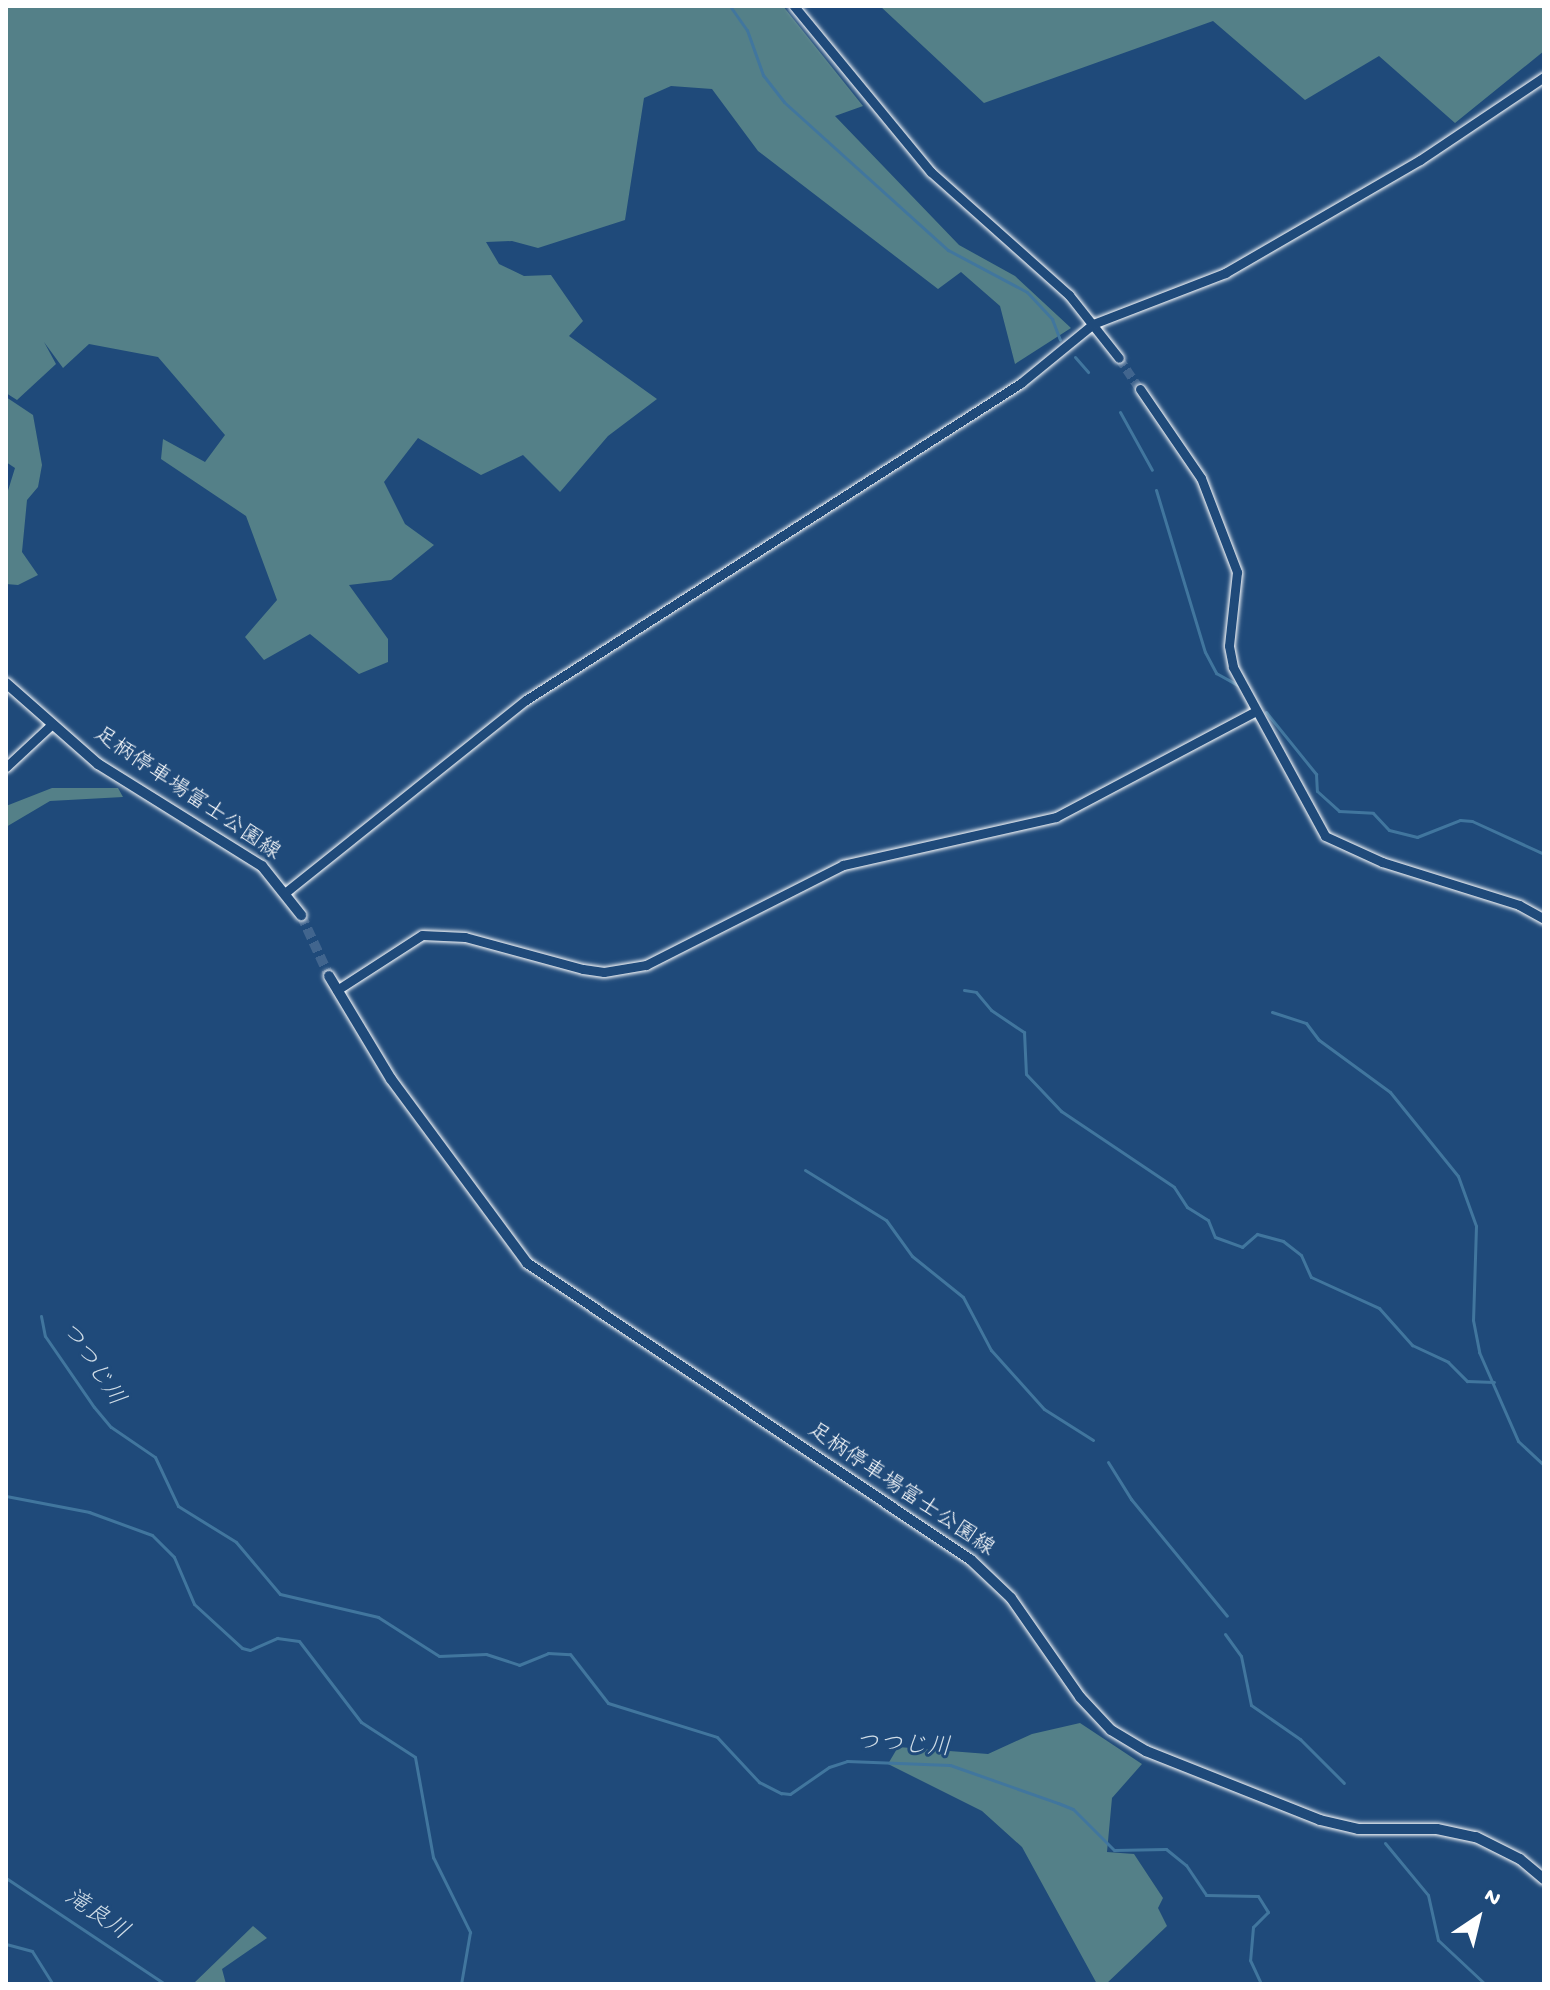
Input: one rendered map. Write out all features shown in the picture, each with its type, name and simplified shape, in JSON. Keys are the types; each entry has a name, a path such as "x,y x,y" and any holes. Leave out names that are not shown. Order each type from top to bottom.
{"main road":[{"name":"足柄停車場富士公園線","path":"6,683 51,725 128,784 253,859 286,892 301,915"},
{"name":"足柄停車場富士公園線","path":"329,976 391,1079 527,1263 971,1560 1011,1598 1080,1697 1111,1730 1146,1751 1329,1823 1358,1829 1437,1829 1476,1837 1520,1859 1544,1879"}],"street":[{"path":"794,6 931,172 1046,273 1093,324 1119,358"},
{"path":"286,892 526,700 1014,388 1093,324 1225,273 1420,160 1544,77"},
{"path":"1140,389 1201,478 1237,572 1229,646 1239,679 1254,712 1325,836 1382,862 1519,905 1544,919"},
{"path":"337,990 405,942 432,934 465,937 583,969 604,972 646,965 843,865 1056,817 1254,712"},
{"path":"6,767 51,725"}],"green space":[{"path":"6,6 783,6 863,106 835,116 959,245 1015,276 1071,328 1015,364 1000,306 961,272 938,289 758,151 712,89 671,86 644,98 625,220 538,248 512,241 486,242 499,264 524,276 551,275 583,321 569,336 657,399 608,436 560,492 523,455 481,475 418,438 384,482 405,524 434,545 391,580 349,585 388,639 388,662 359,674 310,634 264,660 245,637 277,600 246,516 161,459 163,439 205,462 225,435 158,357 89,344 63,368 44,342 56,364 17,400 6,393"},
{"path":"880,6 1544,6 1544,51 1455,123 1379,56 1305,100 1213,21 984,103"},
{"path":"6,397 33,415 42,465 38,487 27,500 22,552 38,575 18,585 6,584 6,497 15,468 6,462"},
{"path":"52,788 118,788 123,797 50,801 6,827 6,806"},
{"path":"1080,1723 1142,1764 1112,1798 1107,1852 1134,1854 1163,1898 1158,1908 1167,1926 1106,1984 1097,1984 1022,1847 982,1811 888,1764 898,1747 988,1754 1032,1734"},
{"path":"253,1926 267,1938 222,1969 226,1984 193,1984"}],"waterway":[{"path":"730,6 747,30 763,75 784,102 948,250 1027,292 1052,319 1060,340"},
{"path":"1075,357 1088,372"},
{"path":"1120,412 1152,470"},
{"path":"1156,490 1205,652 1216,673 1239,686"},
{"path":"1266,712 1316,774 1317,791 1339,811 1373,813 1389,830 1417,837 1460,820 1472,821 1544,854"},
{"path":"964,990 976,992 991,1010 1024,1032 1026,1074 1061,1111 1174,1187 1187,1207 1208,1220 1215,1237 1242,1247 1257,1234 1283,1241 1301,1255 1311,1277 1379,1308 1412,1345 1448,1362 1467,1381 1494,1382"},
{"path":"1272,1012 1306,1023 1319,1040 1390,1092 1458,1176 1476,1226 1473,1320 1479,1352 1518,1441 1544,1465"},
{"path":"805,1170 886,1220 912,1256 963,1297 991,1350 1044,1409 1093,1440"},
{"name":"つつじ川","path":"41,1316 45,1336 94,1407 111,1427 155,1457 178,1506 236,1542 280,1594 378,1617 439,1656 486,1654 519,1665 548,1653 570,1654 608,1703 717,1737 759,1782 781,1793 790,1794 829,1767 847,1761 950,1765 1058,1803 1073,1809 1114,1850 1166,1849 1186,1865 1206,1895 1258,1896 1268,1912 1253,1927 1250,1960 1261,1984"},
{"path":"1108,1462 1131,1499 1227,1616"},
{"path":"6,1496 89,1512 152,1535 174,1557 194,1604 242,1648 250,1650 277,1638 299,1641 361,1722 415,1757 433,1857 470,1932 461,1984"},
{"path":"1225,1634 1241,1656 1251,1705 1300,1739 1344,1783"},
{"path":"1385,1843 1428,1895 1438,1940 1485,1984"},
{"name":"滝良川","path":"6,1878 165,1984"},
{"name":"滝良川","path":"6,1944 32,1951 53,1984"}],"tunnel":[{"path":"1119,358 1140,389"},
{"path":"301,915 329,976"}]}
